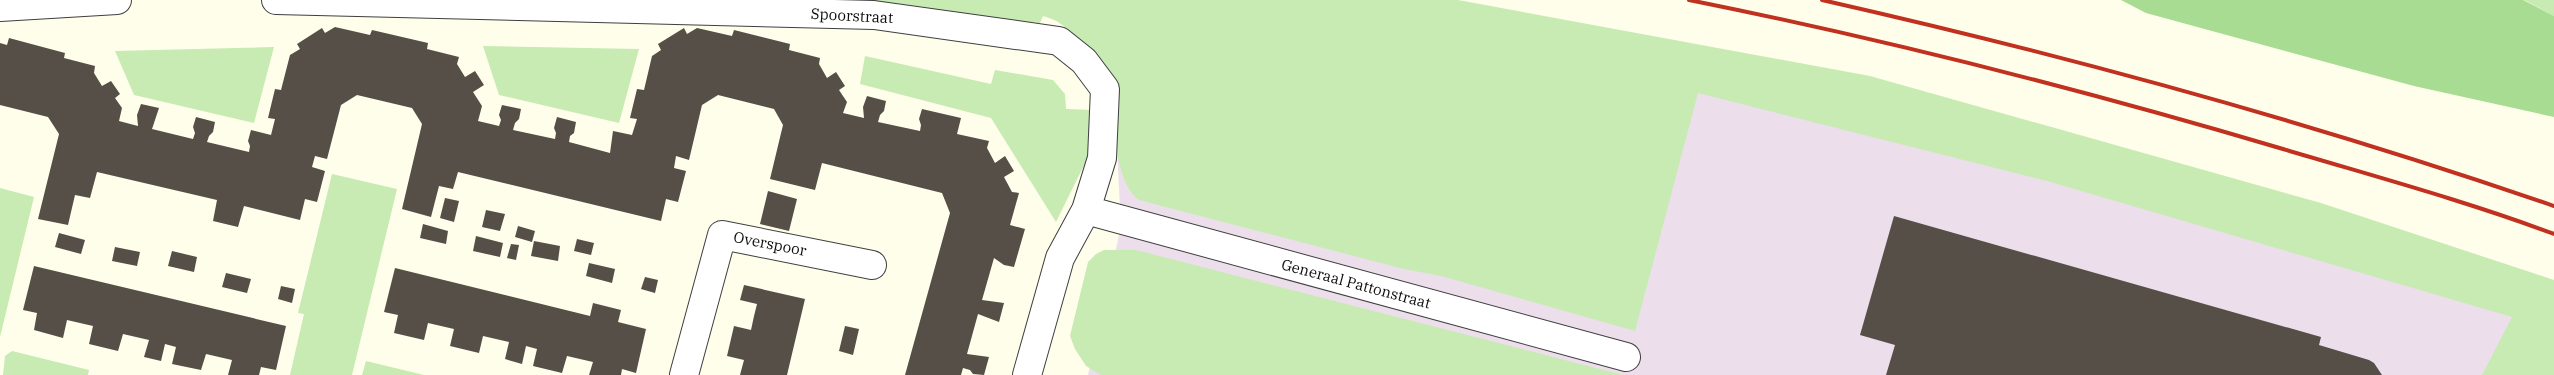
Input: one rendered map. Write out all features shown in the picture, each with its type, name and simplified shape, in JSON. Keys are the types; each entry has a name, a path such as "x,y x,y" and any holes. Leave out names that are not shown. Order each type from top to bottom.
{"street":[{"path":"0,7 117,0"},
{"name":"Spoorstraat","path":"276,0 874,15 1059,41 1084,61 1105,89 1102,158 1086,210 1060,258 1027,375"},
{"name":"Generaal Pattonstraat","path":"1086,210 1626,357"},
{"name":"Overspoor","path":"684,375 722,235 872,265"}],"shaded area":[{"path":"1109,0 1388,0 2554,308 2554,375 1088,375 1121,226"}],"green space":[{"path":"777,0 1458,0 1870,76 2321,203 2554,280 2554,375 2482,375 2512,317 2047,181 1698,93 1635,331 1441,276 1404,269 1139,200 1129,189 1122,174 1107,79 1102,63 1083,42 1052,19 1043,16 1040,23"},
{"path":"2121,0 2523,0 2554,16 2554,117 2414,86 2146,13"},
{"path":"2523,0 2554,0 2554,16 2526,1"},
{"path":"483,46 639,49 619,123 499,95"},
{"path":"274,47 254,123 134,95 115,51"},
{"path":"865,56 991,84 995,70 1053,80 1065,94 1066,109 1094,110 1091,151 1056,222 991,118 860,84"},
{"path":"332,174 397,189 352,375 290,375 304,314 298,313"},
{"path":"0,188 34,197 0,337"},
{"path":"1104,250 1136,250 1623,375 1101,375 1086,366 1075,349 1070,336 1088,262 1096,254"},
{"path":"12,351 89,370 88,375 3,375 5,356"},
{"path":"366,361 424,375 362,375"}],"building":[{"path":"335,27 370,35 372,30 428,43 427,49 459,57 457,64 465,77 475,71 484,85 473,92 482,106 478,121 499,126 501,120 499,115 502,105 521,109 519,119 515,123 513,130 555,139 556,133 554,128 557,117 576,122 574,133 570,136 569,142 610,153 613,131 632,135 637,119 630,118 637,89 644,90 652,56 661,50 658,44 684,28 687,34 697,28 732,36 734,30 790,44 789,50 820,58 819,64 827,78 836,72 845,86 839,90 847,102 843,113 864,118 863,107 867,96 886,101 884,111 880,115 878,122 920,131 919,119 922,109 961,118 957,134 989,141 987,148 995,163 1005,156 1014,171 1004,177 1012,192 1019,193 1010,225 1025,229 1014,267 1004,265 994,258 982,300 1004,303 999,322 978,314 967,354 989,357 984,375 973,374 970,370 963,368 961,375 905,375 950,213 942,193 822,163 815,190 770,179 783,125 774,109 718,95 702,105 689,160 676,156 674,168 686,171 678,202 666,199 661,221 458,172 453,189 439,186 431,217 402,209 422,124 412,108 357,95 341,105 327,159 315,156 312,167 325,171 317,202 305,199 300,220 244,206 238,227 213,221 217,200 97,172 90,198 75,195 68,225 38,219 59,134 48,117 0,105 0,43 7,45 9,38 65,53 64,58 95,66 94,73 102,86 111,81 120,94 115,98 122,108 119,121 138,126 137,115 141,104 159,108 152,129 193,139 195,133 193,127 196,117 215,122 213,132 207,142 249,152 250,146 248,141 251,130 271,135 275,119 268,118 275,89 281,90 290,55 300,49 297,44 322,28 325,33"},
{"path":"768,191 797,199 789,231 760,224"},
{"path":"445,198 459,201 454,222 440,218"},
{"path":"486,210 505,214 500,231 482,227"},
{"path":"1894,216 2321,337 2319,345 2369,360 2374,363 2382,375 1886,375 1895,345 1860,335"},
{"path":"423,224 448,231 446,244 420,238"},
{"path":"518,226 535,231 532,242 515,237"},
{"path":"59,233 85,240 81,254 55,247"},
{"path":"476,236 503,243 500,257 473,251"},
{"path":"577,239 594,243 591,255 574,251"},
{"path":"534,241 560,246 558,261 531,256"},
{"path":"511,244 519,245 516,260 507,258"},
{"path":"115,247 140,252 137,266 112,261"},
{"path":"172,251 197,257 194,272 168,266"},
{"path":"589,263 615,269 612,283 586,276"},
{"path":"34,266 286,326 276,370 261,367 259,375 228,375 232,360 206,354 201,370 172,364 176,347 165,344 161,361 144,357 149,340 123,334 118,351 89,344 93,326 67,320 63,338 34,330 37,313 23,310"},
{"path":"395,268 590,316 593,303 621,310 618,322 646,329 636,373 622,369 621,375 589,375 593,362 567,356 562,373 533,366 537,349 526,346 522,364 505,359 509,342 483,336 479,353 450,346 454,329 428,323 424,340 394,333 398,315 384,312"},
{"path":"226,273 251,279 247,293 222,287"},
{"path":"645,277 658,280 655,293 641,289"},
{"path":"744,285 805,299 787,375 740,375 744,360 727,356 734,326 751,330 757,304 740,300"},
{"path":"281,286 295,289 292,303 278,299"},
{"path":"845,326 859,329 853,355 839,351"}],"railway":[{"path":"1689,0 1913,49 2136,107 2419,189 2554,234"},
{"path":"1822,0 2007,44 2191,93 2373,147 2554,206"}]}
